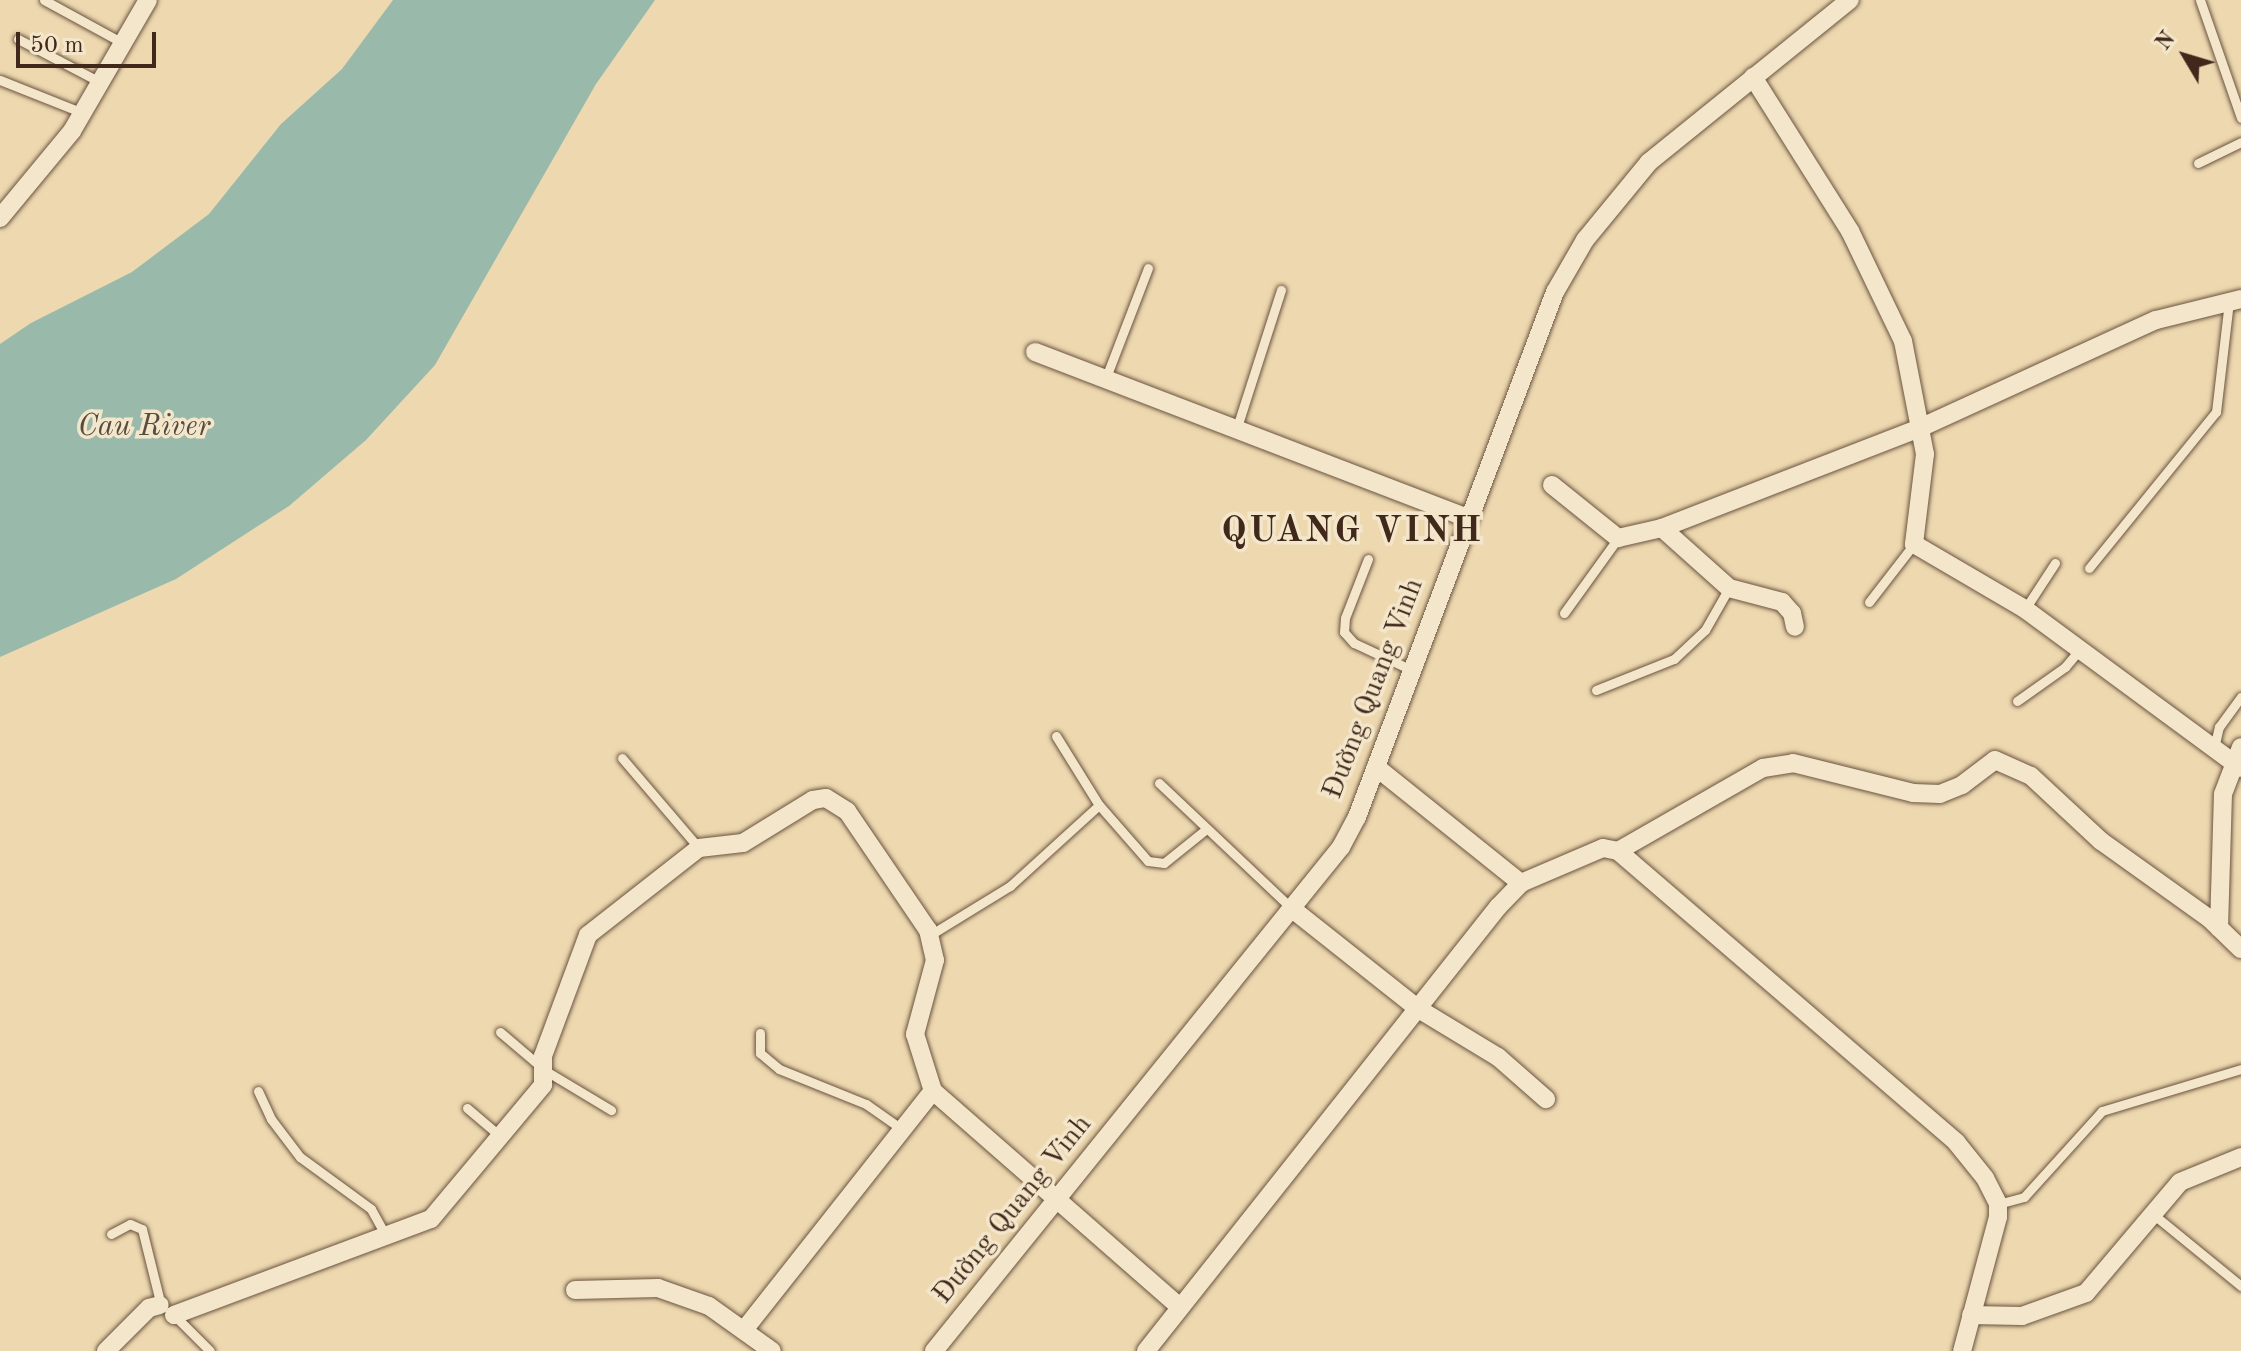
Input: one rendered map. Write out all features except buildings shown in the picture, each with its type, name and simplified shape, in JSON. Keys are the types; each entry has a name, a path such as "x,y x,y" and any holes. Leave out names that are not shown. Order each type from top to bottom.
{"street":[{"path":"0,218 50,161 83,113 148,0"},
{"name":"Đường Quang Vinh","path":"934,1351 1341,847 1376,767 1555,292 1585,240 1649,162 1850,0"},
{"path":"1753,77 1850,231 1897,327 1914,379 1925,454 1914,544 2025,609 2214,748 2238,759 2223,794 2219,928"},
{"path":"1552,485 1618,538 1662,528 1922,427 2156,320 2235,300"},
{"path":"1035,352 1468,518"},
{"path":"1662,528 1729,588 1782,602 1795,627"},
{"path":"1146,1351 1417,1008 1521,883 1586,851 1618,851 1763,768 1793,763 1913,793 1940,794 1962,785 1995,760 2031,776 2101,841 2219,928 2241,949"},
{"path":"1376,767 1521,883"},
{"path":"106,1351 149,1308 167,1310 387,1238 431,1219 543,1085 546,1071 543,1056 584,941 699,848 743,843 813,800 826,798 847,811 930,935 934,968 915,1034 933,1091 1055,1203 1180,1307"},
{"path":"1618,851 1956,1142 1998,1204 1962,1351"},
{"path":"1291,908 1417,1008 1498,1057 1546,1099"},
{"path":"744,1330 933,1091"},
{"path":"1971,1315 2022,1316 2065,1305 2086,1293 2150,1212 2180,1182 2241,1157"},
{"path":"575,1290 658,1288 709,1306 772,1351"}],"lane":[{"path":"44,0 123,43"},
{"path":"2200,0 2241,118"},
{"path":"18,39 100,82"},
{"path":"0,80 83,113"},
{"path":"2198,163 2241,142"},
{"path":"1105,380 1148,268"},
{"path":"1237,427 1281,290"},
{"path":"2089,568 2216,412 2235,300"},
{"path":"1564,613 1618,538"},
{"path":"1869,602 1914,544"},
{"path":"1368,559 1345,618 1344,632 1354,643 1412,670"},
{"path":"2025,609 2055,563"},
{"path":"1596,690 1674,659 1705,630 1729,588"},
{"path":"2017,701 2065,667 2081,648"},
{"path":"2214,748 2219,727 2241,697"},
{"path":"1056,736 1099,805 1148,861 1164,863 1204,831"},
{"path":"622,758 699,848"},
{"path":"1159,783 1204,831 1291,908"},
{"path":"930,935 1010,886 1099,805"},
{"path":"500,1032 546,1071 611,1110"},
{"path":"760,1033 760,1053 779,1069 866,1104 903,1130"},
{"path":"1998,1204 2024,1197 2102,1111 2241,1069"},
{"path":"258,1091 271,1119 300,1157 371,1209 387,1238"},
{"path":"467,1108 500,1136"},
{"path":"2150,1212 2241,1286"},
{"path":"111,1234 130,1224 142,1229 167,1310 210,1351"}],"water":[{"name":"Cau River","path":"393,0 655,0 596,84 435,365 366,440 289,506 176,579 0,657 0,344 31,323 132,272 209,214 281,124 342,69"}],"district":[{"name":"QUANG VINH","path":"1352,533"}]}
